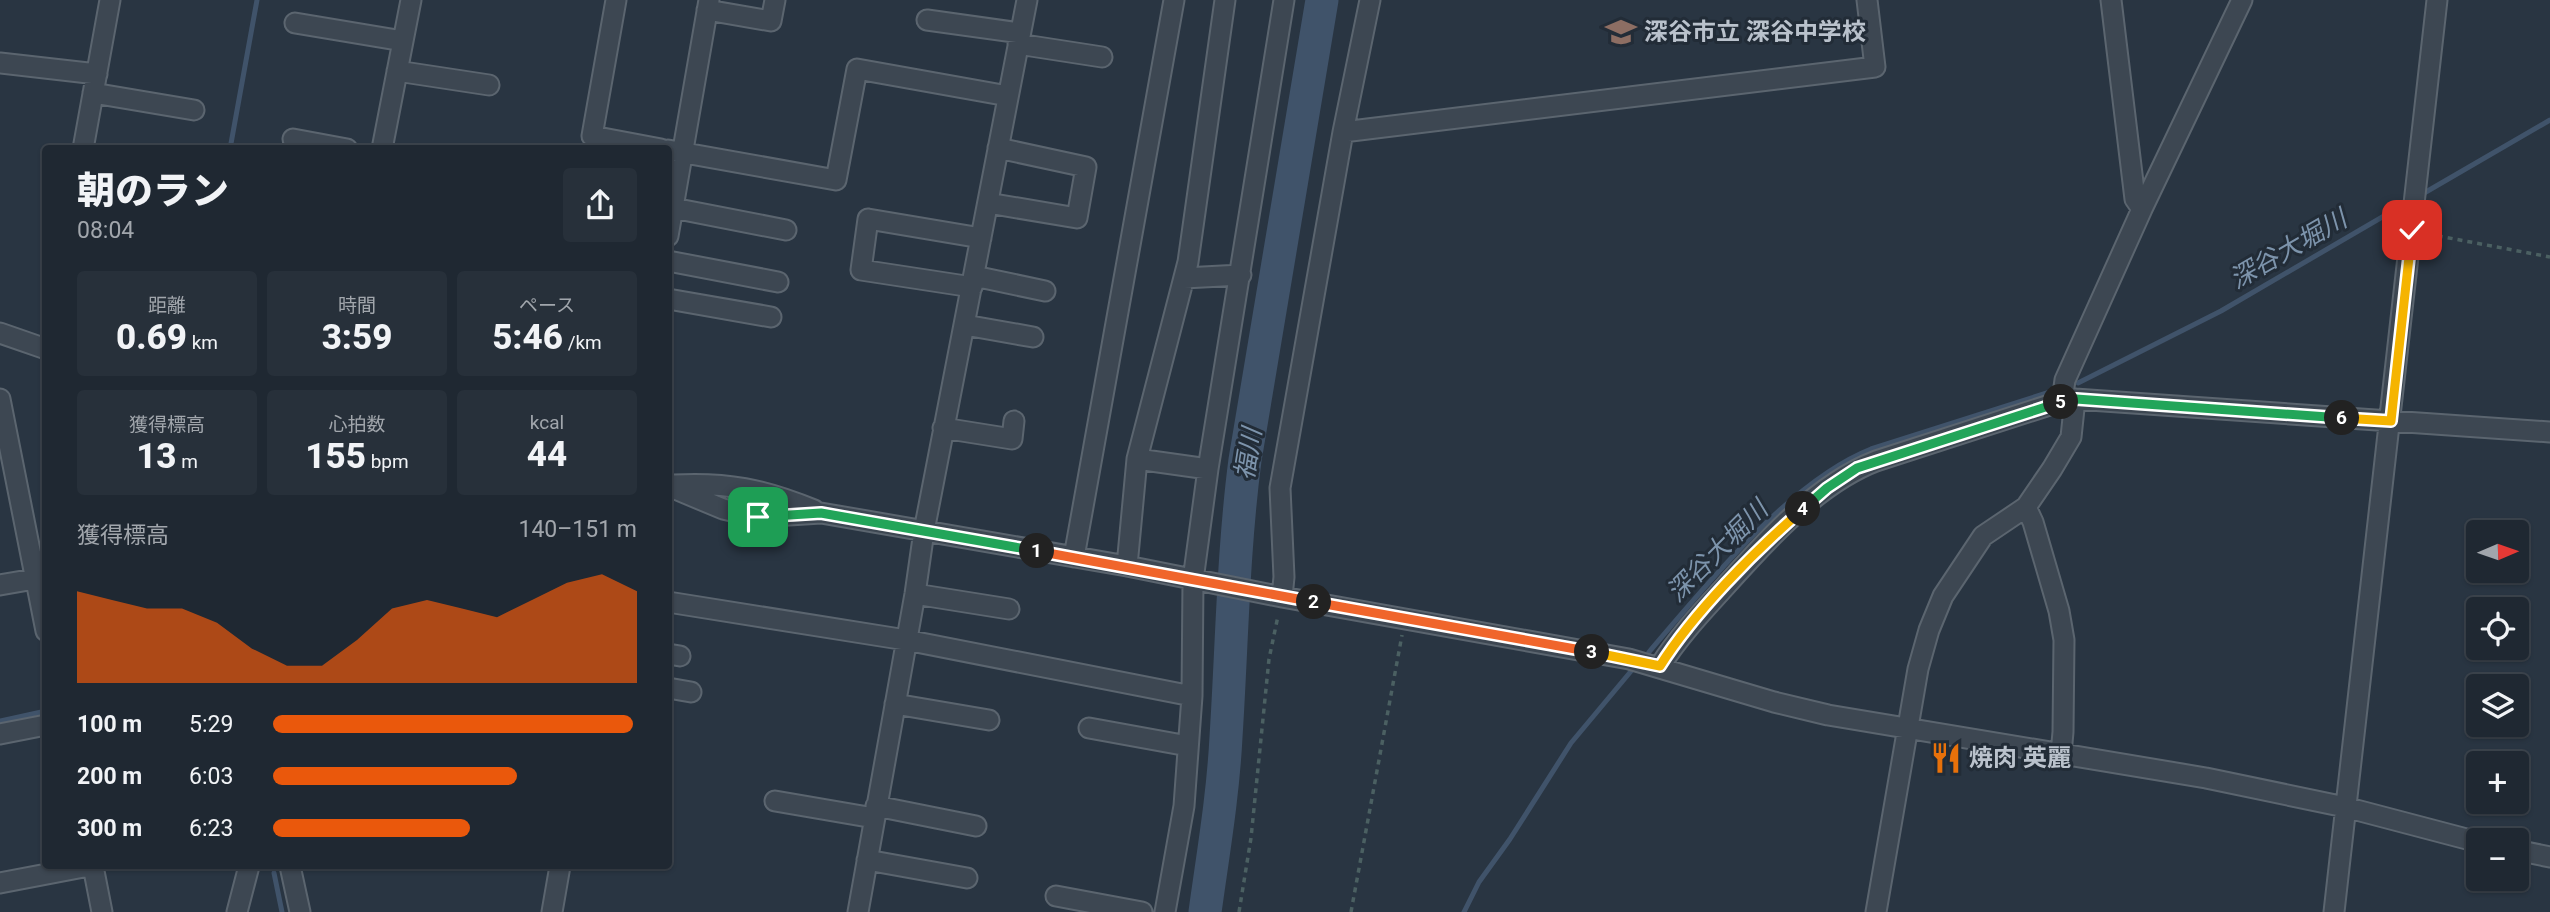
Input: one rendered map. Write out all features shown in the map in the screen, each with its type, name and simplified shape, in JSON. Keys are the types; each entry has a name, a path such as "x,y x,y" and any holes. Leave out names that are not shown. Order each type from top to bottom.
{"street":[{"path":"84,145 110,0"},
{"path":"383,145 411,0"},
{"path":"616,0 592,136 640,145"},
{"path":"672,214 676,151 708,5 771,21 775,0"},
{"path":"858,912 943,428 1027,0"},
{"path":"1074,557 1174,0"},
{"path":"1127,566 1137,459 1188,262 1225,0"},
{"path":"1165,912 1184,806 1208,469 1284,0"},
{"path":"1274,595 1284,577 1280,488 1343,132 1370,0"},
{"path":"1343,132 1875,67 1867,0"},
{"path":"2111,0 2134,199 2142,209"},
{"path":"1876,912 1918,669 1929,630 1943,596 1983,536 2026,507 2071,437 2065,380 2142,209 2242,0"},
{"path":"2334,912 2437,0"},
{"path":"927,20 1102,57"},
{"path":"295,23 403,41"},
{"path":"0,63 194,110"},
{"path":"676,151 836,180 857,69 1008,96"},
{"path":"397,71 489,85"},
{"path":"293,139 325,145"},
{"path":"988,203 1077,218 1086,167 998,148"},
{"path":"673,208 786,230"},
{"path":"981,238 868,219 861,270 1045,291"},
{"path":"672,262 778,282"},
{"path":"1184,278 1241,275"},
{"path":"672,300 771,317"},
{"path":"965,325 1032,337"},
{"path":"0,333 42,348"},
{"path":"0,399 42,596"},
{"path":"1660,666 1686,629 1754,555 1837,481 1857,468 1876,461 2069,400 2550,432"},
{"path":"943,428 1012,439 1014,421"},
{"path":"1137,459 1208,469"},
{"path":"672,487 723,509 758,517 821,513 1127,566 1660,666 1774,702 1828,715 2206,778 2346,807 2466,839"},
{"path":"2026,507 2033,522 2059,611 2064,640 2063,732 2060,754"},
{"path":"0,584 40,578"},
{"path":"915,594 1009,609"},
{"path":"672,603 906,640 1192,696"},
{"path":"672,689 691,692"},
{"path":"895,704 989,720"},
{"path":"0,734 42,726"},
{"path":"1089,728 1188,746"},
{"path":"775,801 976,825"},
{"path":"2529,853 2550,857"},
{"path":"867,860 967,878"},
{"path":"0,883 75,869"},
{"path":"92,869 102,912"},
{"path":"237,912 248,869"},
{"path":"291,869 300,912"},
{"path":"552,912 559,869"},
{"path":"1056,896 1142,912"}],"path":[{"path":"2412,230 2550,257"},
{"path":"1239,912 1251,838 1274,595"},
{"path":"1352,912 1405,619"}],"waterway":[{"path":"231,145 257,0"},
{"name":"福川","path":"1205,912 1225,759 1235,564 1245,460 1322,0"},
{"name":"深谷大堀川","path":"2419,196 2550,120"},
{"name":"深谷大堀川","path":"2078,383 2221,311 2408,202"},
{"name":"深谷大堀川","path":"1649,652 1722,567 1751,538 1810,485 1841,464 1871,449 2050,392"},
{"name":"深谷大堀川","path":"1464,912 1479,882 1510,839 1571,743 1632,670"},
{"path":"0,721 42,712"},
{"path":"274,873 282,912"}],"place":[{"name":"深谷市立 深谷中学校","path":"1621,32"},
{"name":"焼肉 英麗","path":"1946,758"}],"route":[{"path":"758,517 821,513 1127,566 1660,666 1686,629 1754,555 1795,516 1827,488 1857,468 1876,461 2062,401 2076,399 2391,421 2412,230"}]}
